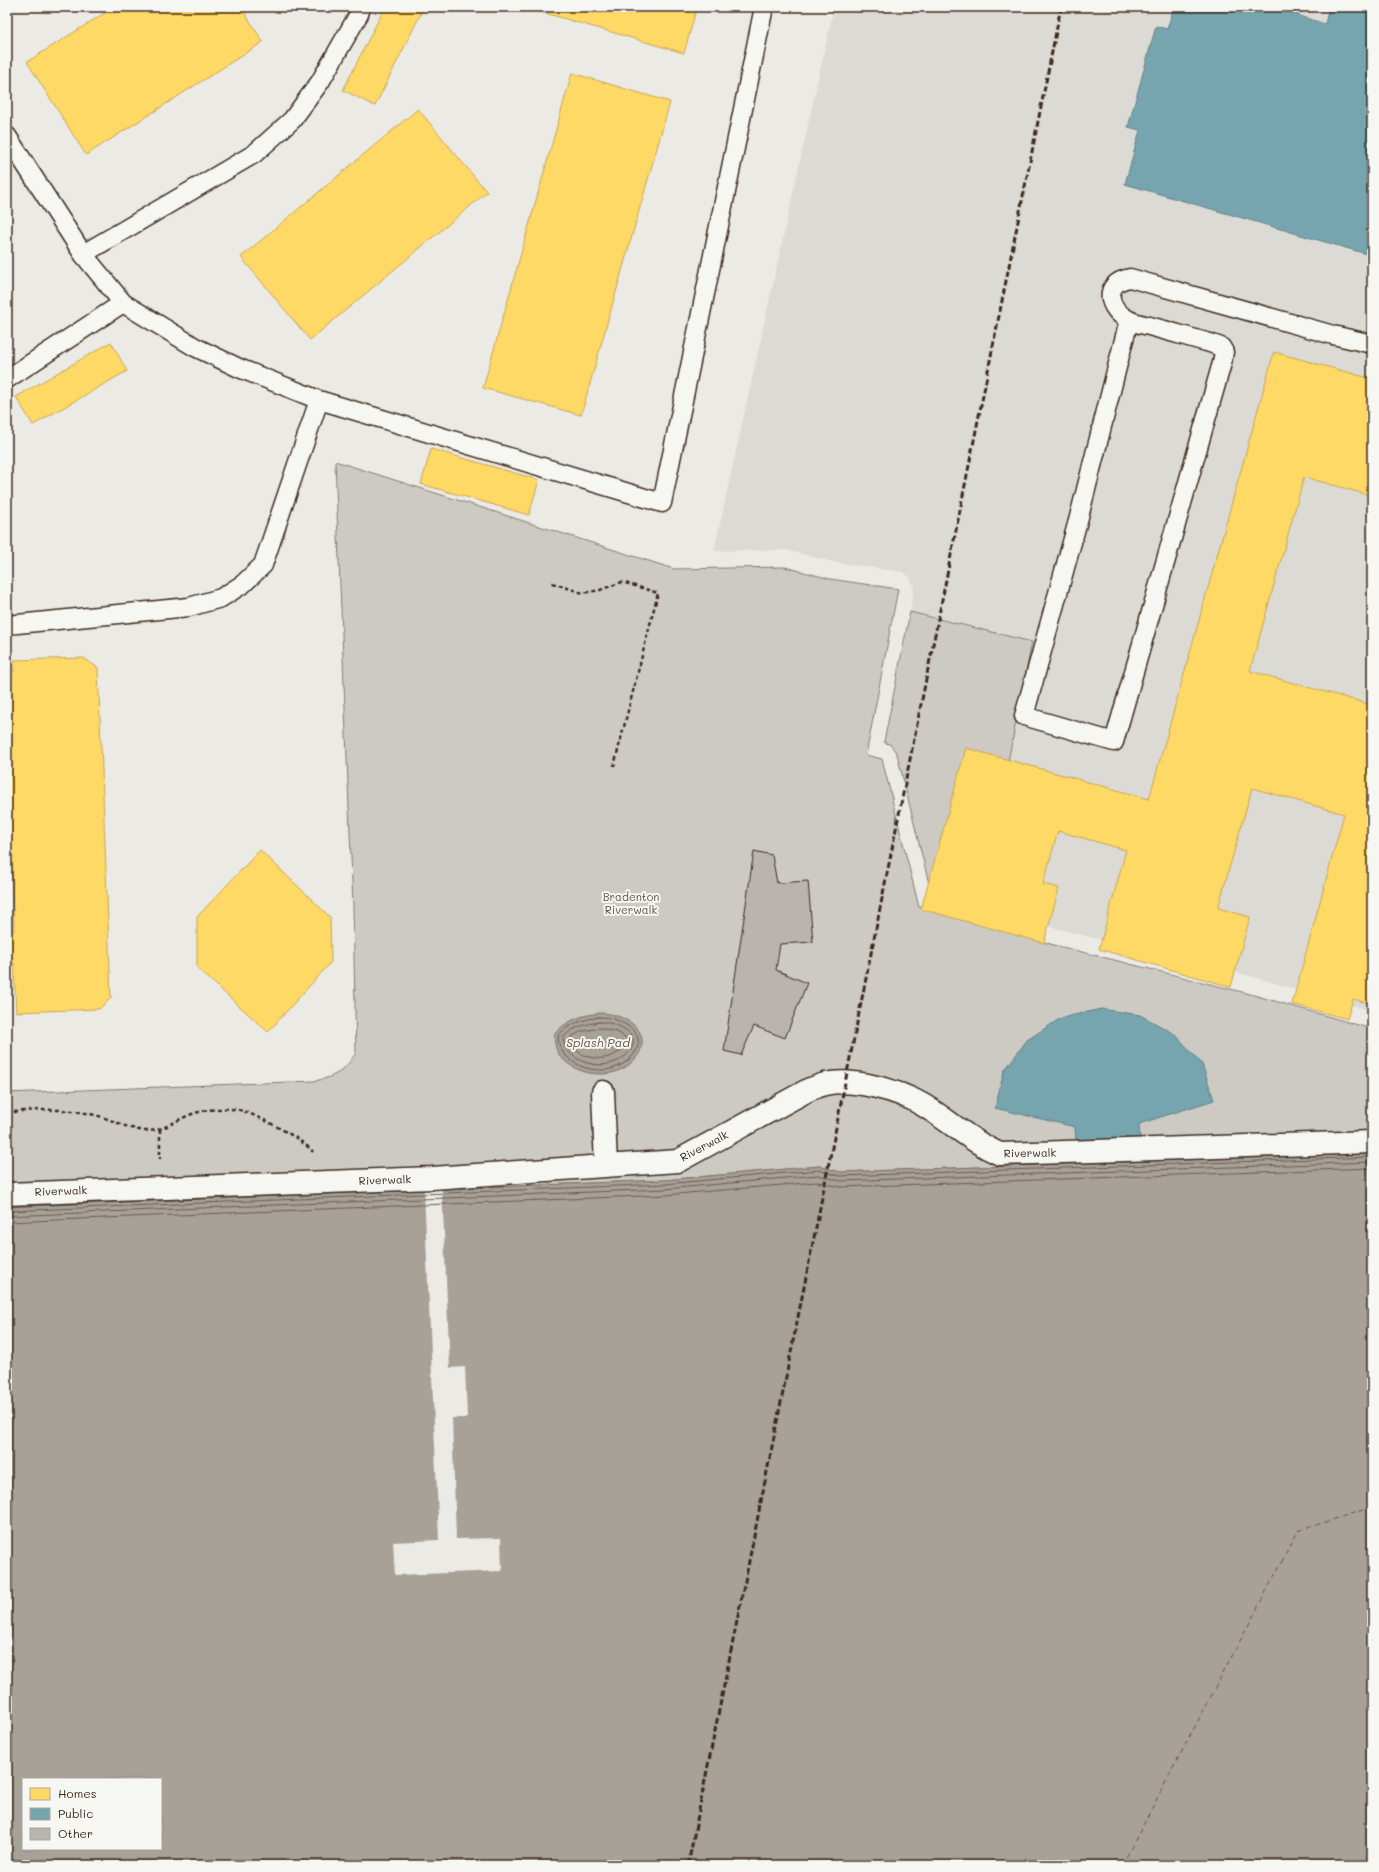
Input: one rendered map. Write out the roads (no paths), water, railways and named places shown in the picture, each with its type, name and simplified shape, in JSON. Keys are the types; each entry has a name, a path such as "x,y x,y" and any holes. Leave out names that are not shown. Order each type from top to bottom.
{"street":[{"name":"Riverwalk","path":"7,1194 432,1178 678,1161 810,1089 825,1084 846,1083 874,1087 897,1094 923,1105 974,1141 1000,1154 1372,1142"},
{"path":"602,1092 606,1166"}],"lane":[{"path":"83,254 254,154 292,120 320,82 359,14 360,7"},
{"path":"7,136 83,254 123,303 195,347 239,368 319,400 662,503 764,7"},
{"path":"1129,320 1079,517 1024,716 1114,742 1224,352 1221,347 1210,343 1129,320 1113,306 1110,295 1117,283 1122,279 1130,278 1333,335 1372,344"},
{"path":"7,379 123,303"},
{"path":"7,625 189,607 220,598 243,584 263,565 319,400"}],"water":[{"name":"Splash Pad","path":"599,1013 616,1015 631,1023 638,1029 642,1044 636,1058 630,1064 623,1069 605,1074 594,1074 573,1067 561,1057 555,1046 554,1035 563,1026 580,1017"},
{"path":"1372,1153 1372,1865 7,1865 7,1207 665,1180 819,1166 840,1172"}],"railway":[{"path":"688,1865 1061,7"}],"park label":[{"name":"Bradenton Riverwalk","path":"631,903"}]}
